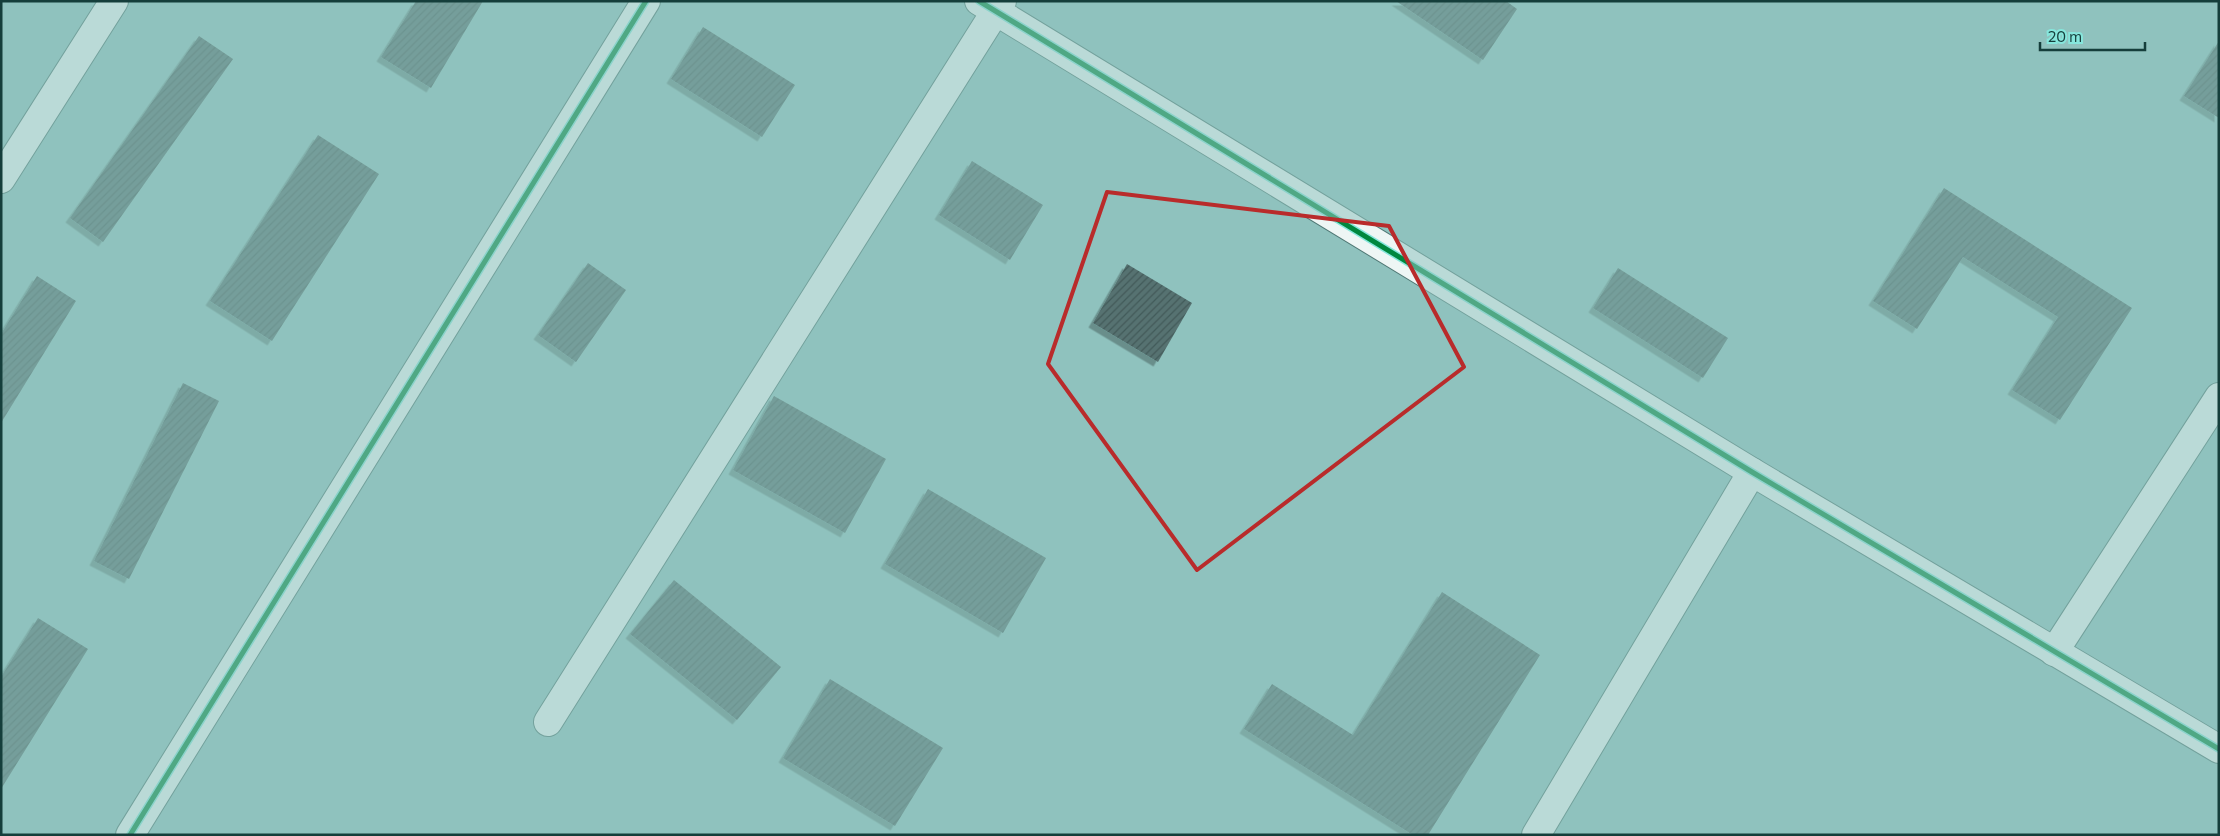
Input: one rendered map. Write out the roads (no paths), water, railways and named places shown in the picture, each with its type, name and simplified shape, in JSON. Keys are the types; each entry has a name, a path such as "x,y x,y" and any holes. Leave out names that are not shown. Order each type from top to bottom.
{"street":[{"path":"1,179 114,1"},
{"path":"130,835 646,1"},
{"path":"548,722 992,5 1752,472 2219,749"},
{"path":"2054,652 2219,397"},
{"path":"1536,835 1752,472"}]}
